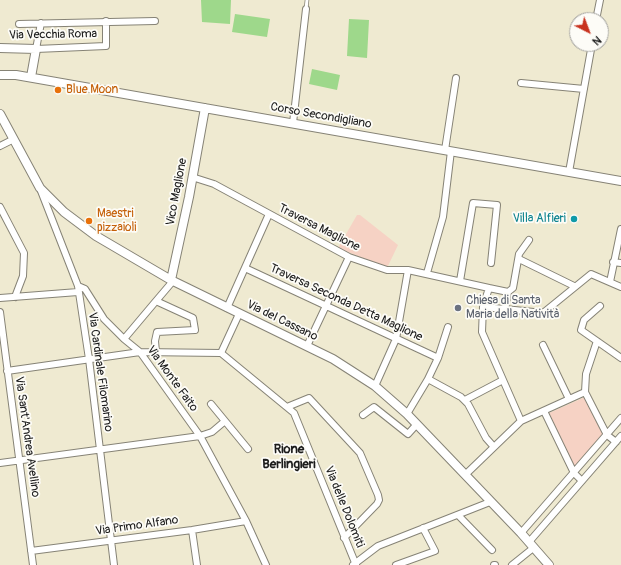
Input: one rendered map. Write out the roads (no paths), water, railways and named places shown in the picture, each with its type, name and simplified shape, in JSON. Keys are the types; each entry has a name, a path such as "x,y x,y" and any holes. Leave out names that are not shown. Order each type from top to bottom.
{"main road":[{"name":"Via Vecchia Roma","path":"0,48 36,49"},
{"path":"31,77 36,49"},
{"name":"Corso Secondigliano","path":"0,69 16,75"},
{"name":"Corso Secondigliano","path":"0,75 31,77 621,181"},
{"name":"Vico Maglione","path":"172,281 205,108"},
{"name":"Via del Cassano","path":"0,114 40,188 64,212 90,231 172,281 346,366 375,386 417,424 490,502 521,532 530,545 548,565"}],"street":[{"path":"598,12 600,0"},
{"path":"293,123 306,9"},
{"name":"Via Vecchia Roma","path":"36,49 106,46 106,21"},
{"path":"19,24 155,21"},
{"path":"36,49 41,23"},
{"path":"569,172 591,52"},
{"path":"427,273 443,218 448,151 456,78"},
{"path":"521,83 584,89"},
{"path":"0,146 14,139"},
{"name":"Traversa Maglione","path":"192,177 214,184 349,257 387,270 408,270 427,273 508,292"},
{"name":"Via Cardinale Filomarino","path":"40,188 78,289 89,359 114,565"},
{"path":"460,281 473,203 497,205 491,263"},
{"path":"0,207 24,253 22,276 15,297"},
{"path":"227,308 269,214"},
{"path":"610,282 621,229"},
{"path":"505,309 508,292 513,288 519,254 529,240"},
{"path":"307,346 349,257"},
{"path":"519,259 574,286"},
{"path":"613,262 621,263"},
{"name":"Traversa Seconda Detta Maglione","path":"245,268 438,358"},
{"path":"375,386 396,339 408,270"},
{"path":"483,307 543,313 574,286 591,274 621,287"},
{"path":"124,339 172,281"},
{"path":"489,288 483,307 482,332 521,421"},
{"path":"0,298 78,289"},
{"name":"Via Monte Faito","path":"78,289 86,289 104,320 140,352 200,436 246,521 266,565"},
{"path":"156,301 193,318 195,330 157,332 155,340 156,352"},
{"path":"600,306 584,320 581,326 582,331 621,358"},
{"name":"Via Sant'Andrea Avellino","path":"0,312 33,565"},
{"path":"7,371 140,352 221,353 239,314"},
{"path":"407,414 438,358 448,327"},
{"path":"597,341 586,374 585,392 607,434 616,442"},
{"path":"543,345 569,399"},
{"name":"Via delle Dolomiti","path":"221,353 294,413 355,564"},
{"path":"428,378 465,400 486,438 494,447"},
{"path":"465,400 503,380"},
{"path":"465,476 521,421 585,392"},
{"path":"286,407 309,398 360,453 379,500 344,538"},
{"name":"Via Monte Faito","path":"211,404 248,448"},
{"path":"363,415 374,407 408,434 417,424"},
{"path":"544,411 574,473 582,481"},
{"path":"521,532 621,418"},
{"path":"0,463 200,436 212,432 225,421"},
{"path":"512,565 621,436"},
{"path":"355,564 378,546 490,502"},
{"path":"458,515 492,550"},
{"name":"Via Primo Alfano","path":"31,551 192,530 246,521"},
{"path":"396,565 435,551 423,528"},
{"path":"192,530 197,565"}],"lane":[{"path":"306,9 307,0"}],"place":[{"name":"Blue Moon","path":"58,90"},
{"name":"Villa Alfieri","path":"574,219"},
{"name":"Maestri pizzaioli","path":"89,221"},
{"name":"Chiesa di Santa Maria della Natività","path":"458,308"}],"district":[{"name":"Rione Berlingieri","path":"289,458"}]}
